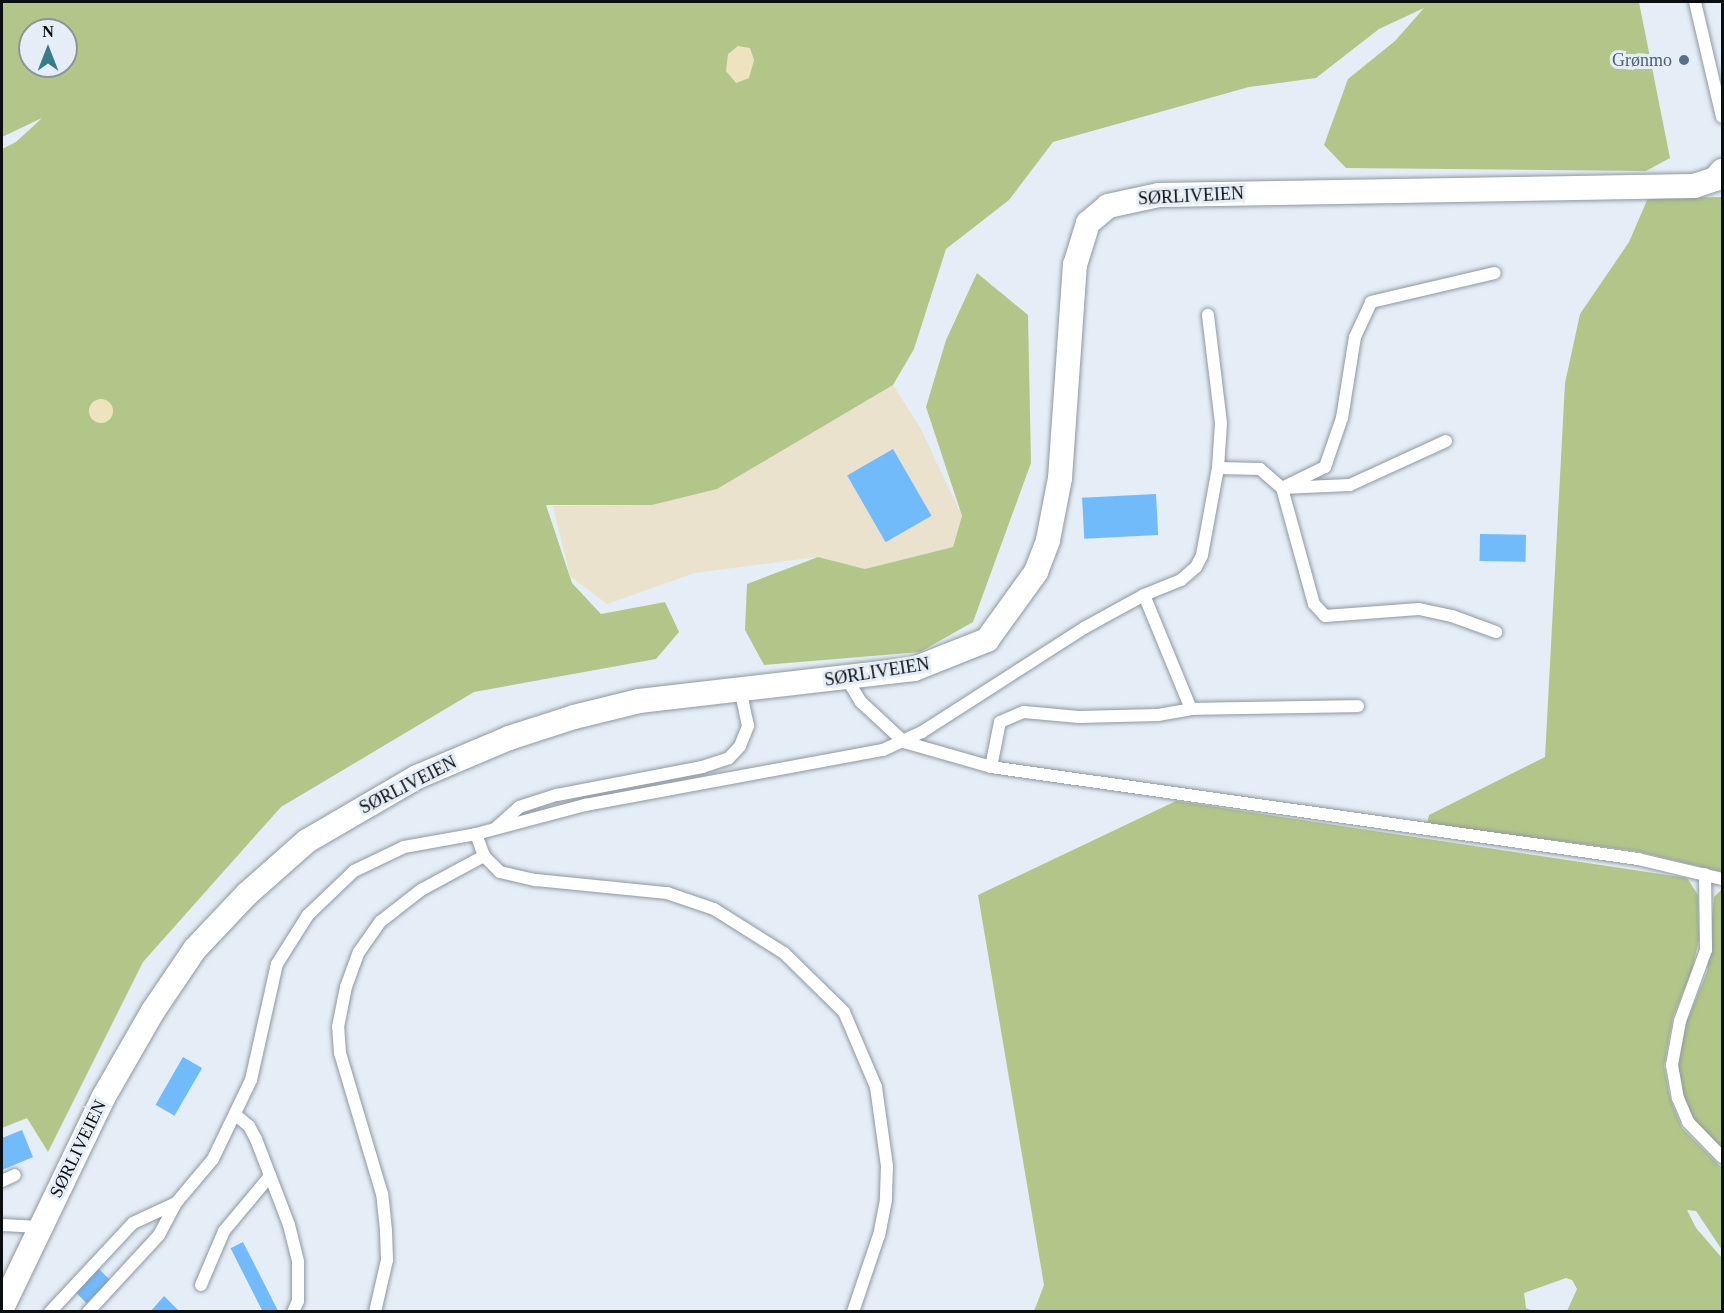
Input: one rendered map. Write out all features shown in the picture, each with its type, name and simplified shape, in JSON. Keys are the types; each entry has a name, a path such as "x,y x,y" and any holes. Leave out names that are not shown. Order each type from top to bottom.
{"street":[{"name":"SØRLIVEIEN","path":"2,1308 118,1071 195,949 247,894 307,841 417,777 509,738 639,701 914,669 987,640 1036,572 1055,512 1076,265 1088,223 1108,206 1159,195 1694,186 1714,179 1722,171"}],"lane":[{"path":"1695,2 1722,117"},
{"path":"1282,488 1325,466 1335,447 1351,352 1371,302 1494,273"},
{"path":"88,1311 159,1235 176,1203 213,1160 237,1116 251,1080 277,964 308,915 354,872 404,847 494,830 585,805 808,767 904,742 1084,628 1144,595 1181,580 1196,567 1202,555 1218,468 1221,423 1208,315"},
{"path":"1282,488 1350,485 1446,441"},
{"path":"1218,468 1260,469 1282,488 1314,604 1325,616 1419,609 1496,632"},
{"path":"1144,595 1191,709"},
{"path":"848,678 861,702 904,742 991,767 1638,859 1722,879"},
{"path":"494,830 519,807 557,795 702,767 729,758 740,746 748,726 740,688"},
{"path":"991,767 1000,722 1011,715 1158,715 1191,709 1359,706"},
{"path":"476,834 484,856 500,872 521,878 632,887 667,893 714,909 784,953 844,1012 876,1087 886,1166 886,1200 879,1235 853,1311"},
{"path":"375,1311 387,1260 386,1230 382,1194 340,1053 338,1027 346,987 359,952 380,922 421,890 484,856"},
{"path":"1705,874 1706,950 1680,1021 1672,1065 1678,1098 1688,1122 1722,1157"},
{"path":"237,1116 249,1126 270,1176 298,1262 298,1300 293,1311"},
{"path":"2,1181 15,1175"},
{"path":"201,1285 224,1231 270,1176"},
{"path":"50,1311 139,1218 176,1203"},
{"path":"2,1225 40,1227"}],"shaded area":[{"path":"893,385 921,429 962,516 953,547 865,569 818,557 695,573 607,604 570,576 553,506 652,505 717,489"}],"green space":[{"path":"2,2 1639,2 1670,158 1646,171 1346,168 1324,145 1348,79 1395,41 1424,8 1379,29 1316,78 1249,87 1053,142 1009,200 946,249 914,349 893,385 717,489 652,505 546,505 572,583 601,614 665,602 679,632 656,659 474,692 281,807 143,962 48,1152 27,1118 2,1128 2,149 16,142 42,118 2,137"},
{"path":"1722,197 1722,872 1636,851 1427,824 1429,815 1545,757 1565,383 1580,314 1629,242 1648,198"},
{"path":"977,273 1028,315 1031,463 973,622 920,652 764,665 745,630 747,584 818,557 865,569 953,547 962,516 926,407 946,340"},
{"path":"1176,801 1687,878 1698,895 1699,940 1692,970 1673,1017 1664,1066 1670,1098 1682,1128 1722,1168 1722,1250 1696,1211 1687,1210 1696,1228 1722,1258 1722,1311 1567,1311 1577,1289 1572,1280 1566,1278 1524,1293 1526,1308 1533,1311 1034,1311 1044,1285 978,895"},
{"path":"1722,889 1722,1151 1696,1125 1683,1096 1677,1066 1687,1021 1707,972 1714,897"}],"sand":[{"path":"738,46 750,48 754,60 749,78 736,83 726,71 728,54"},
{"path":"101,399 110,402 113,411 110,420 101,423 92,420 89,411 92,402"}],"building":[{"path":"893,449 932,516 886,542 847,476"},
{"path":"1156,494 1158,535 1084,539 1082,498"},
{"path":"1480,534 1526,535 1526,562 1480,561"},
{"path":"183,1057 202,1068 175,1116 156,1105"},
{"path":"22,1130 33,1157 2,1170 2,1138"},
{"path":"243,1242 279,1312 263,1312 231,1248"},
{"path":"98,1268 110,1280 87,1303 75,1291"},
{"path":"164,1296 180,1312 150,1312"}],"place":[{"name":"Grønmo","path":"1684,60"}]}
